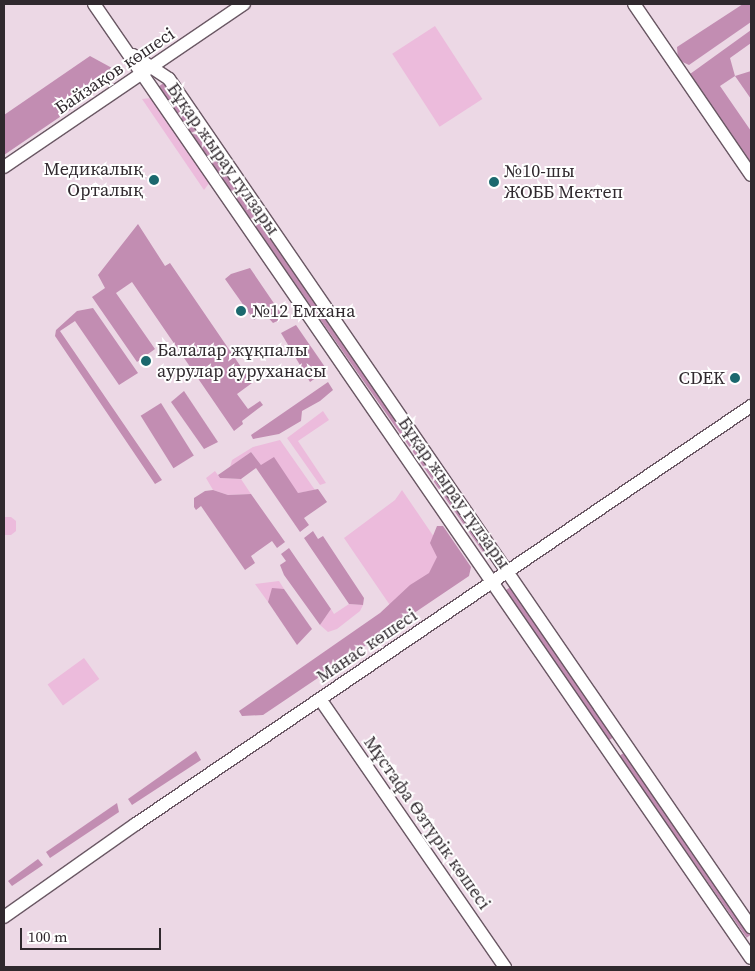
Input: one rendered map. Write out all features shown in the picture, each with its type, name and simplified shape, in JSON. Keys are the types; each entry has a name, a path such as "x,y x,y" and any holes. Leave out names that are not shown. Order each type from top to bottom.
{"street":[{"name":"Бұқар жырау гүлзары","path":"94,4 125,49 147,71 751,958"},
{"name":"Байзақов көшесі","path":"4,167 244,4"},
{"path":"634,4 751,175"},
{"name":"Бұқар жырау гүлзары","path":"147,71 168,79 509,571 751,927"},
{"name":"Манас көшесі","path":"4,917 320,699 751,406"},
{"name":"Мұстафа Өзтүрік көшесі","path":"320,699 505,967"}],"shaded area":[{"path":"743,4 751,4 751,22 689,65 678,60 677,47"},
{"path":"435,26 482,99 440,127 392,54"},
{"path":"751,30 751,43 730,58 735,76 720,86 751,131 751,166 690,74"},
{"path":"90,56 123,74 4,155 4,115"},
{"path":"751,71 751,99 735,76"},
{"path":"165,82 495,553 487,558 158,87"},
{"path":"151,98 210,182 204,190 142,99"},
{"path":"138,224 165,266 170,263 252,383 237,394 248,409 260,401 263,405 242,421 243,424 234,431 132,282 116,293 155,349 137,362 92,297 105,288 98,275"},
{"path":"250,268 284,318 273,323 264,313 254,320 225,279 231,274"},
{"path":"93,308 138,373 119,385 75,321 60,331 162,480 155,484 55,336 56,330 77,311"},
{"path":"296,325 327,370 310,382 281,333"},
{"path":"328,382 333,390 320,401 302,411 301,421 279,434 253,439 251,435"},
{"path":"184,391 218,442 204,449 171,402"},
{"path":"161,403 194,456 174,468 141,416"},
{"path":"323,411 329,420 298,441 326,483 320,485 287,438"},
{"path":"280,440 315,490 298,493 261,465 251,452 230,467 232,460 253,447"},
{"path":"251,452 261,465 274,457 298,493 318,489 327,502 304,518 309,525 300,532 256,468 241,479 220,478 218,475"},
{"path":"215,471 220,478 241,479 251,494 228,495 213,490 206,478"},
{"path":"213,490 228,495 251,494 285,542 277,548 272,541 251,556 255,563 245,570 201,506 196,510 194,507 194,498 205,491"},
{"path":"402,490 460,575 398,617 344,538 395,500"},
{"path":"4,517 11,517 16,521 16,531 11,535 4,535"},
{"path":"437,526 443,526 471,567 469,576 263,715 242,716 239,711 380,613 410,585 429,573 437,557 430,543"},
{"path":"313,531 318,539 323,536 364,598 363,605 349,604 304,538"},
{"path":"289,548 331,609 320,625 284,575 280,565 286,561 281,554"},
{"path":"279,581 284,589 273,589 268,602 255,584"},
{"path":"512,586 614,737 606,742 505,591"},
{"path":"272,588 284,589 312,629 297,645 268,602"},
{"path":"349,604 363,605 360,611 337,629 328,632 320,625 331,609 334,614"},
{"path":"84,658 99,679 63,705 48,684"},
{"path":"196,751 201,760 132,805 128,799"},
{"path":"625,752 751,932 751,935 747,938 619,756"},
{"path":"117,803 119,812 50,858 46,852"},
{"path":"38,859 43,865 12,886 8,881"}],"place":[{"name":"Медикалық Орталық","path":"154,180"},
{"name":"№10-шы ЖОББ Мектеп","path":"494,182"},
{"name":"№12 Емхана","path":"241,311"},
{"name":"Балалар жұқпалы аурулар ауруханасы","path":"146,361"},
{"name":"CDEK","path":"735,378"}]}
